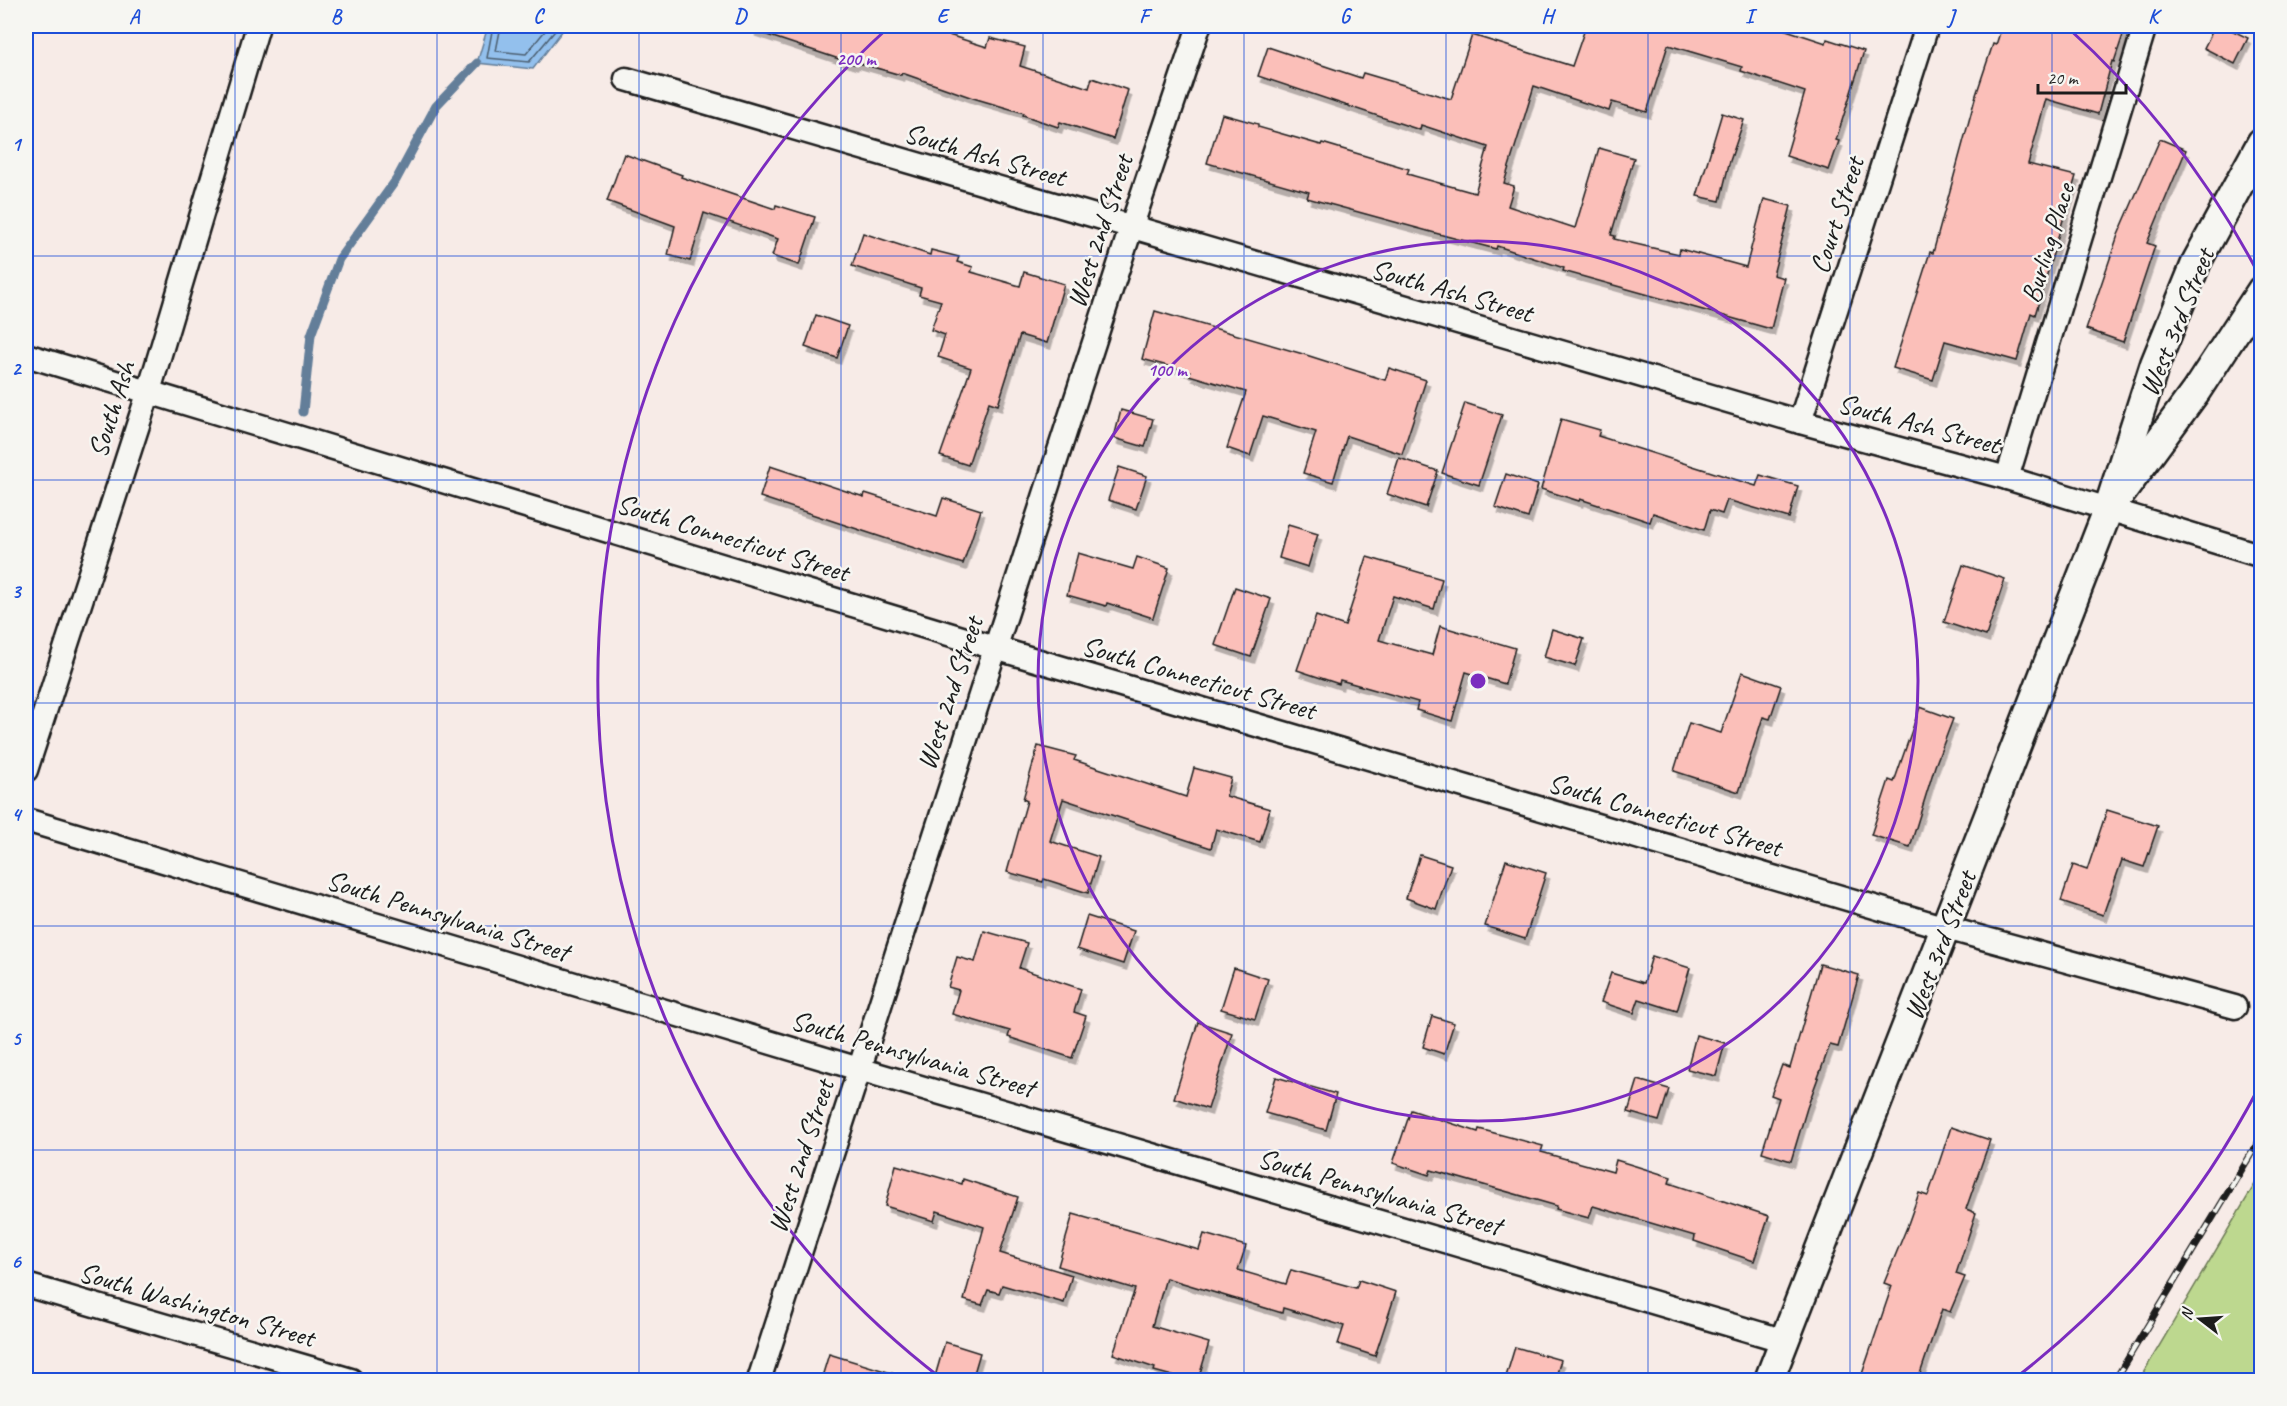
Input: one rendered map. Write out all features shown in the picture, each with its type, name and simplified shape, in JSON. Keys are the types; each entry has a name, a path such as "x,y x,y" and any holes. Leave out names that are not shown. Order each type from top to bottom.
{"street":[{"name":"South Ash","path":"26,770 149,391 258,26"},
{"name":"West 2nd Street","path":"759,1380 1131,228 1199,26"},
{"name":"Court Street","path":"1800,422 1928,26"},
{"name":"Burling Place","path":"2007,478 2145,26"},
{"name":"South Ash Street","path":"626,79 1800,422 2007,478 2262,555"},
{"name":"West 3rd Street","path":"1769,1380 2108,510 2155,364 2197,261 2262,142"},
{"name":"West 3rd Street","path":"2108,510 2196,391 2262,290"},
{"name":"South Connecticut Street","path":"26,356 149,391 995,648 1946,928 2235,1007"},
{"name":"South Pennsylvania Street","path":"26,820 859,1069 1785,1341"},
{"name":"South Washington Street","path":"26,1285 351,1380"}],"green space":[{"path":"2261,1174 2261,1380 2139,1380"}],"water":[{"path":"488,26 566,26 533,69 477,63"}],"building":[{"path":"753,26 920,26 987,47 990,38 1025,47 1020,66 1089,88 1092,78 1128,90 1113,139 1060,122 1058,127 1023,115 1024,113 902,73 901,75 855,62 854,64 752,30"},
{"path":"1586,26 1774,26 1826,43 1827,39 1864,51 1829,170 1786,156 1805,92 1741,71 1742,67 1668,45 1647,112 1612,102 1609,111 1534,86 1504,183 1514,186 1508,206 1575,228 1599,148 1634,158 1611,235 1615,236 1614,239 1679,254 1680,249 1746,267 1764,199 1791,206 1773,275 1784,278 1771,329 1563,271 1564,268 1497,246 1496,249 1307,198 1309,192 1207,163 1222,114 1258,124 1258,127 1409,169 1407,174 1475,193 1488,147 1421,125 1420,130 1258,76 1268,47 1361,78 1363,73 1451,99 1472,35 1572,66"},
{"path":"2002,26 2106,26 2124,32 2114,62 2112,61 2098,114 2046,99 2028,164 2076,176 2035,315 2031,313 2017,361 1945,341 1933,380 1893,368 1930,252 1933,253 1976,95 1993,44 1996,45"},
{"path":"2215,26 2223,26 2248,38 2235,64 2204,48"},
{"path":"1722,113 1744,120 1729,164 1720,201 1697,196"},
{"path":"2160,139 2186,150 2147,243 2155,246 2123,342 2086,329 2118,235"},
{"path":"624,154 682,175 681,177 775,209 776,205 815,217 799,265 772,256 778,239 704,213 690,261 668,255 675,226 607,201"},
{"path":"863,233 930,255 931,250 959,257 957,262 973,267 971,272 1020,286 1024,272 1064,284 1047,343 1020,335 998,405 989,402 968,465 940,456 971,368 938,357 945,335 931,330 941,301 919,295 921,288 852,266"},
{"path":"1155,311 1385,380 1389,368 1426,380 1402,454 1347,436 1333,482 1303,473 1316,432 1263,416 1250,456 1227,448 1246,392 1189,375 1190,372 1142,359"},
{"path":"816,315 848,326 837,358 805,347"},
{"path":"1465,403 1502,415 1479,485 1442,473"},
{"path":"1121,410 1153,419 1145,447 1114,438"},
{"path":"1561,419 1600,430 1598,436 1756,486 1760,475 1798,486 1789,518 1727,500 1722,514 1710,510 1704,530 1653,513 1650,522 1541,489"},
{"path":"1399,458 1438,471 1426,507 1387,494"},
{"path":"770,466 864,497 865,493 937,516 943,498 981,510 963,564 760,497"},
{"path":"1119,467 1147,476 1136,509 1108,500"},
{"path":"1506,474 1538,485 1528,518 1495,507"},
{"path":"1288,525 1318,534 1308,567 1279,558"},
{"path":"1078,553 1133,569 1137,557 1169,568 1153,618 1107,603 1106,606 1067,595"},
{"path":"1367,557 1442,579 1434,609 1393,596 1379,640 1432,655 1440,626 1515,648 1505,684 1466,672 1452,721 1416,710 1418,702 1340,680 1339,684 1297,670 1316,616 1345,626"},
{"path":"1963,565 2005,579 1986,636 1944,622"},
{"path":"1235,587 1271,599 1251,657 1215,645"},
{"path":"1552,629 1584,639 1575,666 1544,657"},
{"path":"1742,672 1781,686 1770,719 1763,717 1739,792 1674,771 1689,723 1721,733"},
{"path":"1920,707 1953,719 1935,766 1910,847 1871,835 1889,780 1894,782"},
{"path":"1038,746 1076,756 1074,760 1186,797 1194,768 1231,778 1226,796 1270,809 1260,842 1216,829 1211,848 1063,799 1050,841 1099,857 1088,893 1044,879 1043,882 1007,872 1027,801 1023,799"},
{"path":"2107,810 2158,826 2144,867 2122,860 2103,915 2061,901 2073,865 2087,870"},
{"path":"1420,855 1451,865 1436,909 1406,898"},
{"path":"1506,860 1546,873 1525,939 1485,926"},
{"path":"1087,916 1134,931 1123,964 1077,949"},
{"path":"984,931 1027,943 1019,968 1081,989 1074,1012 1086,1016 1072,1058 1008,1037 1010,1031 952,1014 959,990 948,987 957,957 975,962"},
{"path":"1652,956 1690,968 1677,1011 1639,999 1634,1013 1601,1002 1611,973 1644,983"},
{"path":"1820,964 1859,975 1838,1047 1830,1045 1791,1161 1762,1152 1779,1098 1771,1095 1782,1065 1790,1068"},
{"path":"1234,968 1268,979 1255,1019 1221,1009"},
{"path":"1432,1016 1454,1023 1444,1054 1423,1047"},
{"path":"1198,1022 1232,1033 1208,1109 1174,1098"},
{"path":"1696,1035 1725,1043 1716,1076 1687,1069"},
{"path":"1276,1077 1336,1094 1326,1130 1265,1113"},
{"path":"1638,1080 1669,1089 1659,1121 1628,1112"},
{"path":"1411,1110 1478,1132 1479,1129 1543,1146 1541,1152 1613,1172 1616,1160 1671,1177 1669,1183 1769,1216 1754,1261 1694,1241 1695,1236 1593,1206 1589,1218 1556,1209 1557,1206 1431,1170 1429,1175 1393,1163"},
{"path":"1951,1127 1990,1140 1966,1209 1976,1213 1956,1274 1965,1277 1950,1312 1942,1309 1918,1380 1860,1380 1892,1286 1884,1283 1919,1193 1928,1196"},
{"path":"896,1165 962,1184 963,1179 1018,1197 1000,1253 1072,1275 1064,1303 1002,1285 999,1293 988,1290 982,1305 964,1300 984,1227 937,1211 934,1221 885,1206"},
{"path":"1073,1214 1199,1250 1204,1234 1246,1246 1238,1270 1286,1284 1291,1270 1356,1288 1359,1280 1396,1292 1375,1356 1338,1344 1344,1326 1283,1308 1282,1313 1166,1278 1152,1326 1209,1343 1198,1380 1187,1380 1154,1371 1155,1368 1113,1354 1135,1289 1058,1266"},
{"path":"945,1342 980,1353 972,1380 934,1380"},
{"path":"1515,1347 1561,1360 1555,1380 1505,1380"},
{"path":"829,1354 898,1375 898,1380 821,1380"}],"waterway":[{"path":"303,412 311,335 339,259 396,180 436,106 477,63"}],"railway":[{"path":"2115,1380 2262,1136"}]}
